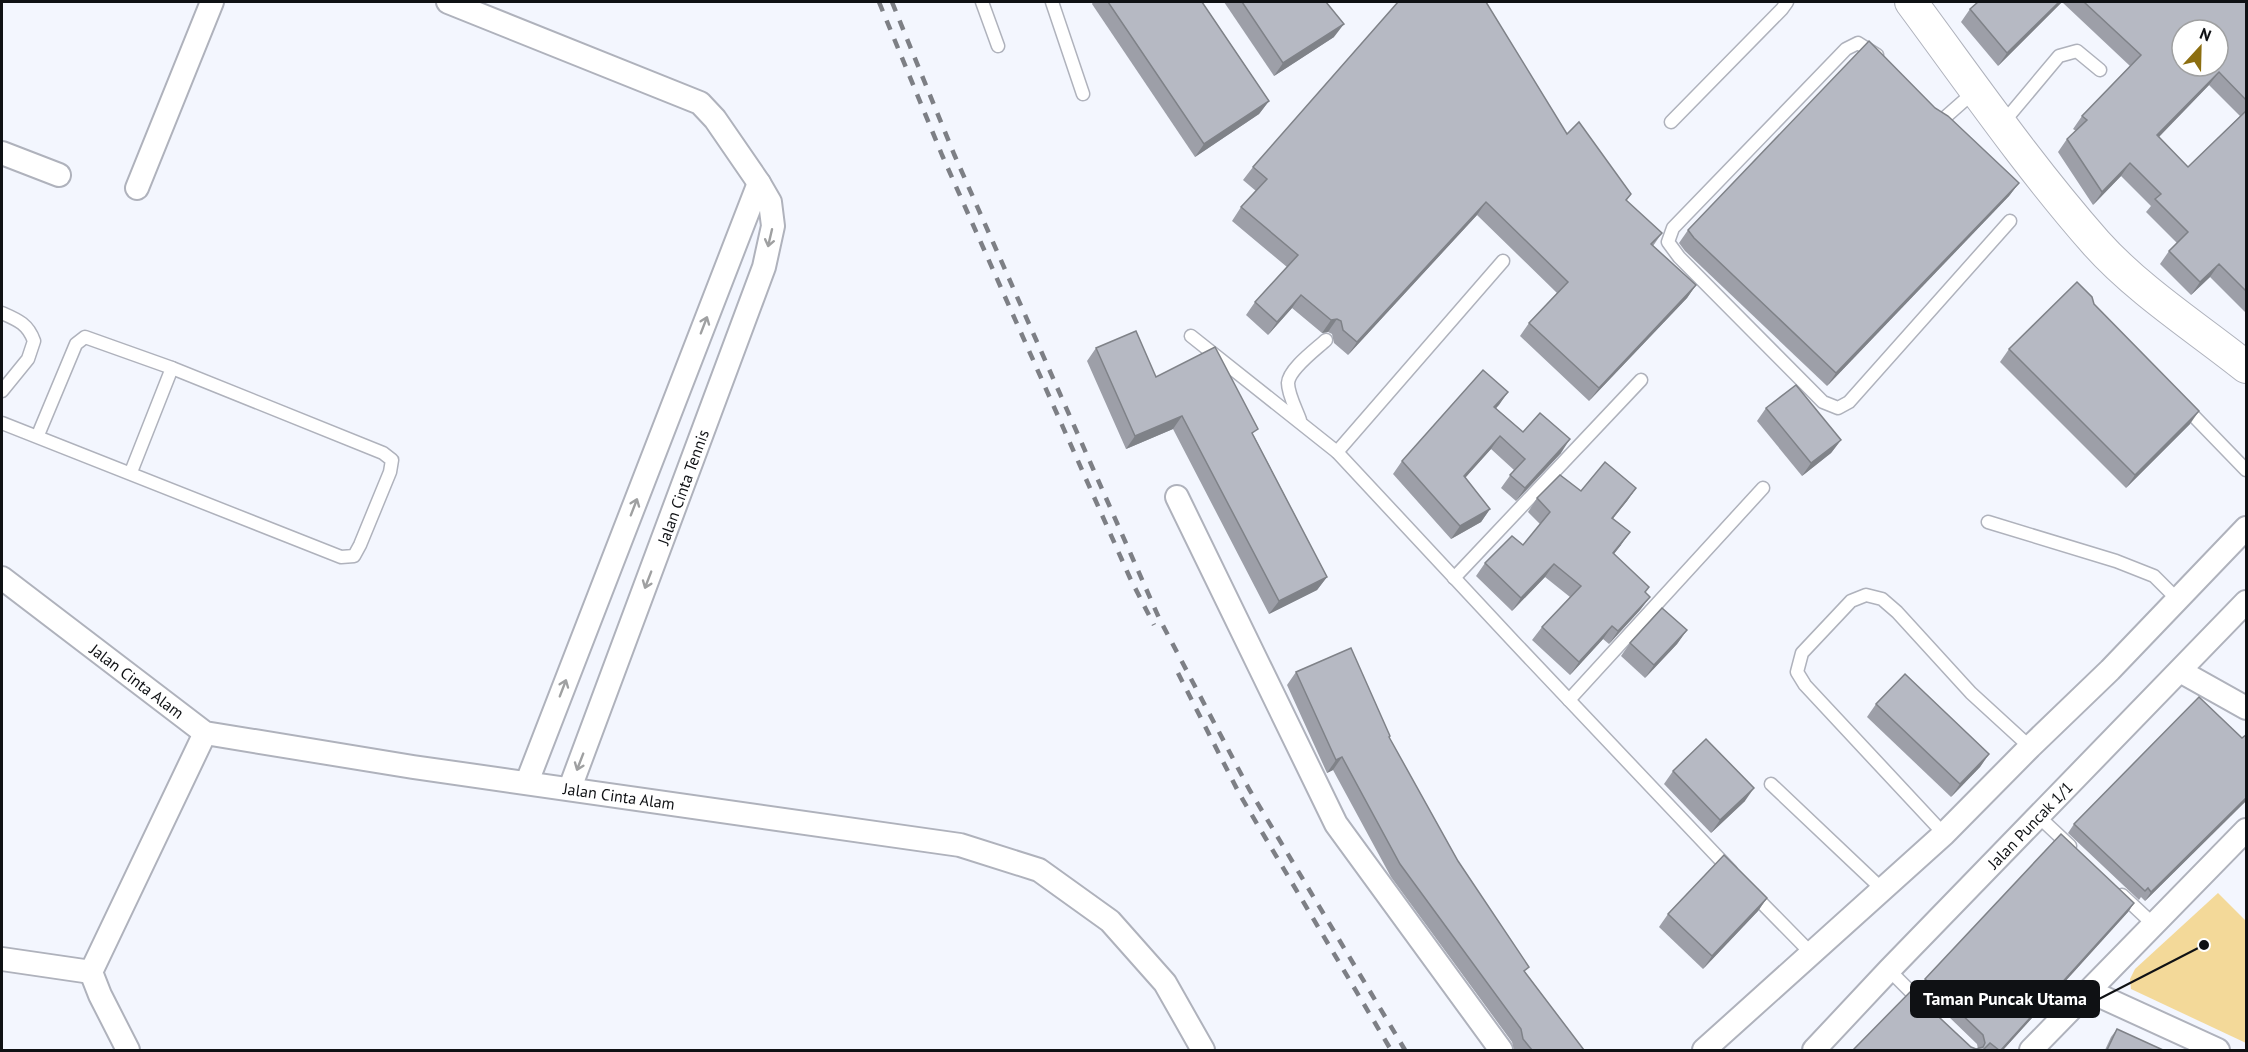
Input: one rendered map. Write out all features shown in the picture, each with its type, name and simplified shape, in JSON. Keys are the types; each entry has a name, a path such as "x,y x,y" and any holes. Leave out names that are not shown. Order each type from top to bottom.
{"street":[{"path":"137,188 212,2"},
{"name":"Jalan Cinta Tennis","path":"448,2 700,103 715,119 770,202 773,226 764,267 570,788"},
{"path":"1918,4 2001,125 2097,244 2144,287 2247,367"},
{"path":"2,153 59,175"},
{"path":"527,782 759,183"},
{"path":"731,255 764,267"},
{"path":"1177,497 1336,824 1501,1050"},
{"path":"1704,1050 1944,834 2110,670 2247,528"},
{"name":"Jalan Cinta Alam","path":"2,578 205,733 381,762 960,845 1039,870 1110,921 1165,983 1203,1050"},
{"name":"Jalan Puncak 1/1","path":"1814,1050 1888,970 2247,602"},
{"path":"2180,671 2247,708"},
{"path":"128,1050 91,972 205,733"},
{"path":"2031,1050 2247,830"},
{"path":"2,958 91,972"},
{"path":"2089,991 2218,1050"}],"lane":[{"path":"982,2 998,46"},
{"path":"1052,2 1083,94"},
{"path":"1671,122 1787,2"},
{"path":"1888,67 1873,51 1858,43 1846,49 1673,228 1668,242 1678,257 1823,402 1838,408 1849,402 2010,221"},
{"path":"2001,125 2059,56 2077,51 2100,70"},
{"path":"1924,107 1941,121 1976,90"},
{"path":"1337,452 1503,261"},
{"path":"2,313 18,320 30,329 34,341 28,359 2,391"},
{"path":"1191,336 1337,452 1569,700 1812,954"},
{"path":"2,423 38,435 341,556 354,556 360,546 390,472 392,460 383,453 172,368 85,337 76,344 38,435"},
{"path":"1300,421 1288,386 1289,379 1292,372 1326,340"},
{"path":"131,472 172,368"},
{"path":"1454,578 1641,380"},
{"path":"2173,395 2247,470"},
{"path":"1569,700 1763,488"},
{"path":"1988,522 2116,561 2154,576 2178,600"},
{"path":"1944,834 1805,685 1797,672 1802,653 1851,601 1866,595 1882,599 1897,612 1971,693 2030,747"},
{"path":"1771,784 1883,890"},
{"path":"2038,816 2079,855"},
{"path":"2112,886 2153,924"},
{"path":"1888,970 1930,1010"}],"shaded area":[{"path":"2218,893 2246,921 2246,1043 2131,989 2130,979 2135,969"}],"building":[{"path":"1108,2 1202,2 1269,101 1204,144"},
{"path":"1242,2 1326,2 1344,24 1283,63"},
{"path":"1398,2 1486,2 1567,134 1579,122 1631,194 1626,200 1662,233 1651,244 1696,285 1599,388 1529,323 1568,282 1486,202 1357,342 1343,330 1341,321 1331,320 1301,295 1277,322 1255,302 1298,255 1241,207 1267,179 1253,167"},
{"path":"1978,2 2059,2 2007,53 1970,9"},
{"path":"2084,2 2247,2 2247,101 2225,78 2230,78 2230,18 2170,18 2170,78 2213,78 2157,135 2188,167 2247,110 2247,292 2219,264 2200,282 2169,251 2188,232 2155,199 2161,194 2130,163 2102,192 2067,139 2087,120 2082,116 2141,55"},
{"path":"1869,41 1935,108 1948,116 2019,183 1836,373 1688,230"},
{"path":"2077,282 2092,297 2094,304 2199,411 2135,475 2009,349"},
{"path":"1136,331 1156,377 1215,347 1258,429 1252,433 1327,577 1279,601 1182,416 1135,436 1096,348"},
{"path":"1483,370 1508,392 1494,407 1523,432 1540,413 1570,439 1525,488 1510,475 1525,459 1500,436 1464,476 1490,509 1460,526 1402,461"},
{"path":"1796,385 1841,440 1811,463 1766,408"},
{"path":"1605,462 1636,488 1612,518 1630,532 1613,553 1649,587 1645,592 1650,597 1618,631 1612,626 1579,662 1542,627 1581,586 1554,564 1521,598 1485,563 1512,536 1523,545 1550,512 1537,498 1560,475 1581,491"},
{"path":"1662,608 1687,630 1654,665 1630,643"},
{"path":"1351,648 1389,737 1458,861 1529,967 1524,971 1584,1050 1532,1050 1523,1039 1521,1029 1400,864 1342,757 1336,760 1296,672"},
{"path":"1905,674 1989,754 1960,784 1876,704"},
{"path":"2199,697 2242,738 2247,734 2247,797 2151,892 2148,888 2145,891 2074,824"},
{"path":"1706,739 1754,788 1720,820 1673,771"},
{"path":"2061,834 2134,903 2001,1050 1990,1043 1983,1050 1853,1050 1911,991 1971,1047 1976,1049 1983,1047 1985,1043 1983,1035 1925,979"},
{"path":"1724,855 1767,898 1712,956 1668,914"},
{"path":"2117,1029 2163,1050 2107,1050"}],"railway":[{"path":"879,2 942,155 1130,578 1154,625"},
{"path":"892,2 954,154 1159,618 1249,789 1405,1050"},
{"path":"1178,673 1240,795 1391,1050"}],"place":[{"name":"Taman Puncak Utama","path":"2204,945"}]}
